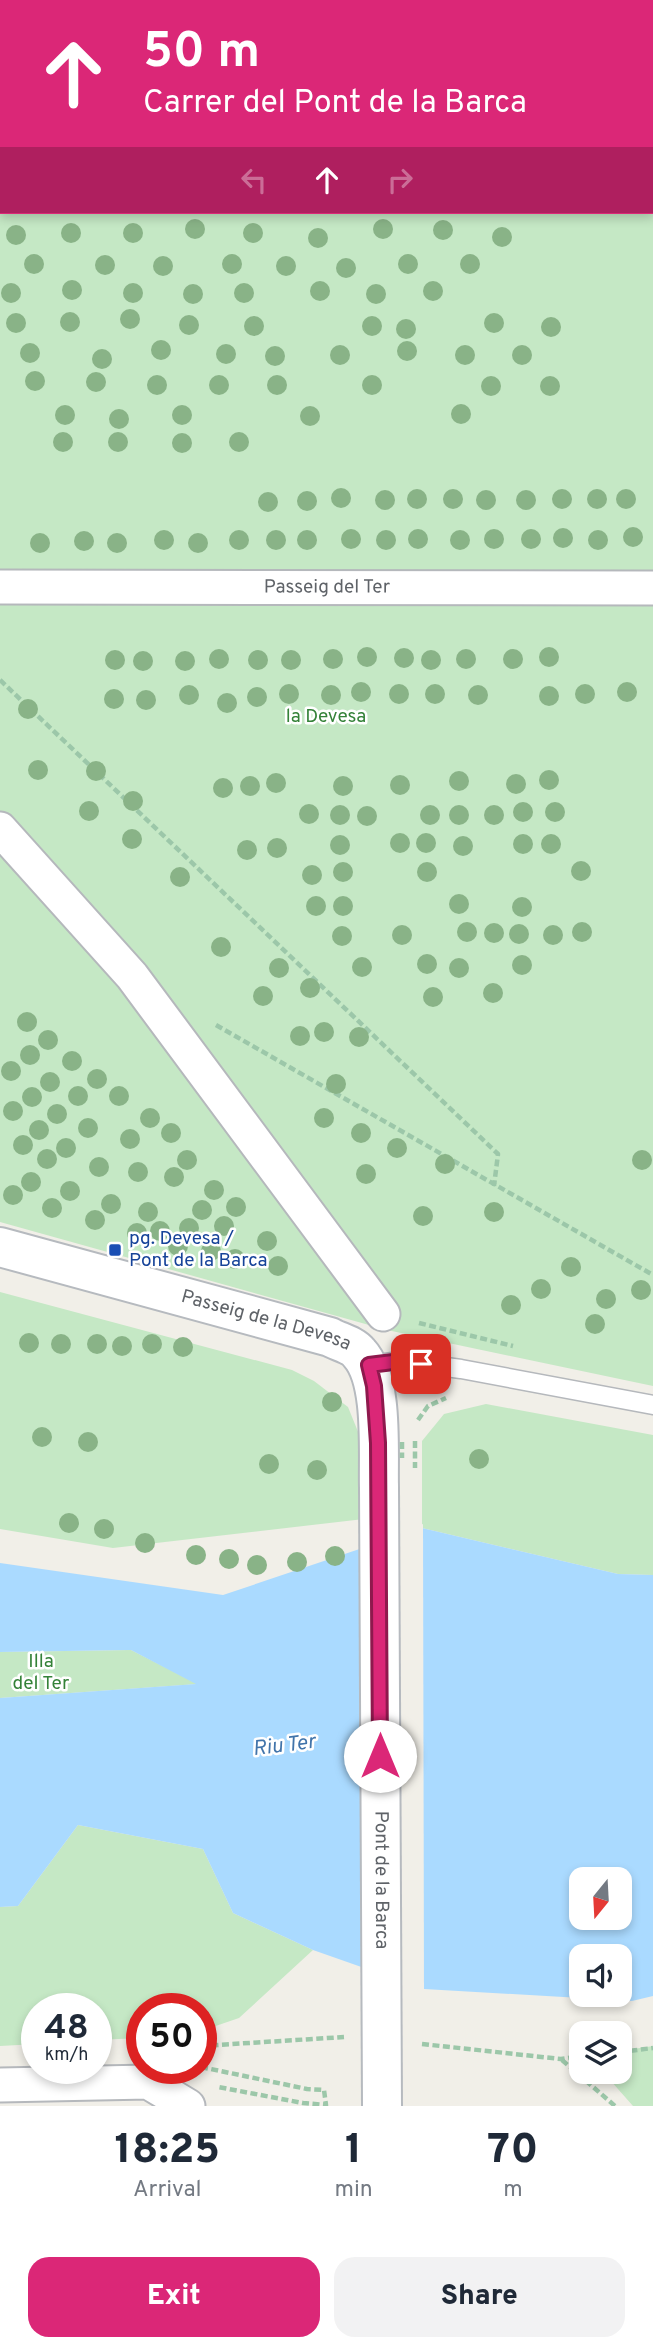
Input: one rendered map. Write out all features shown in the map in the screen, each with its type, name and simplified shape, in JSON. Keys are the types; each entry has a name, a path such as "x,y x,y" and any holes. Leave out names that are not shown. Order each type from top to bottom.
{"main road":[{"name":"Passeig de la Devesa","path":"0,1247 330,1337 357,1350 369,1365"},
{"name":"Pont de la Barca","path":"369,1365 374,1386 378,1443 382,2106"}],"street":[{"name":"Passeig del Ter","path":"0,587 653,588"},
{"path":"0,829 132,976 383,1314"},
{"path":"0,2085 148,2082 169,2101"}],"lane":[{"name":"Passeig de la Devesa","path":"369,1365 401,1361 653,1405"}],"path":[{"path":"0,680 498,1154 494,1186"},
{"path":"204,1018 653,1275"},
{"path":"632,2051 653,2048"},
{"path":"561,2059 615,2106"},
{"path":"169,2101 186,2080 326,2105 324,2090 217,2070"}],"green space":[{"name":"la Devesa","path":"0,214 653,214 653,1386 387,1330 0,1222"},
{"path":"0,1292 292,1370 314,1381 348,1407 363,1444 364,1519 113,1548 0,1529"},
{"path":"486,1404 653,1435 653,1575 618,1574 422,1528 422,1441 444,1414"},
{"name":"Illa del Ter","path":"131,1650 198,1684 0,1698 0,1652"},
{"path":"78,1825 203,1849 233,1913 313,1950 239,2018 217,2026 217,1993 126,1993 126,2039 112,2039 112,1993 21,1993 21,2045 0,2046 0,1907 18,1906"},
{"path":"653,2046 653,2106 633,2106 614,2084 632,2084 632,2049"}],"water":[{"name":"Riu Ter","path":"422,1528 618,1574 653,1575 653,1996 632,2001 632,1944 569,1944 569,1997 424,1989 313,1950 233,1913 203,1849 78,1825 18,1906 0,1907 0,1698 196,1684 131,1650 0,1652 0,1563 223,1595"}],"pier":[{"path":"423,1524 424,1992 363,1971 363,1544"}],"place":[{"name":"pg. Devesa / Pont de la Barca","path":"115,1250"}],"route":[{"path":"380,1756 378,1443 374,1386 369,1365 401,1361 421,1364"}]}
